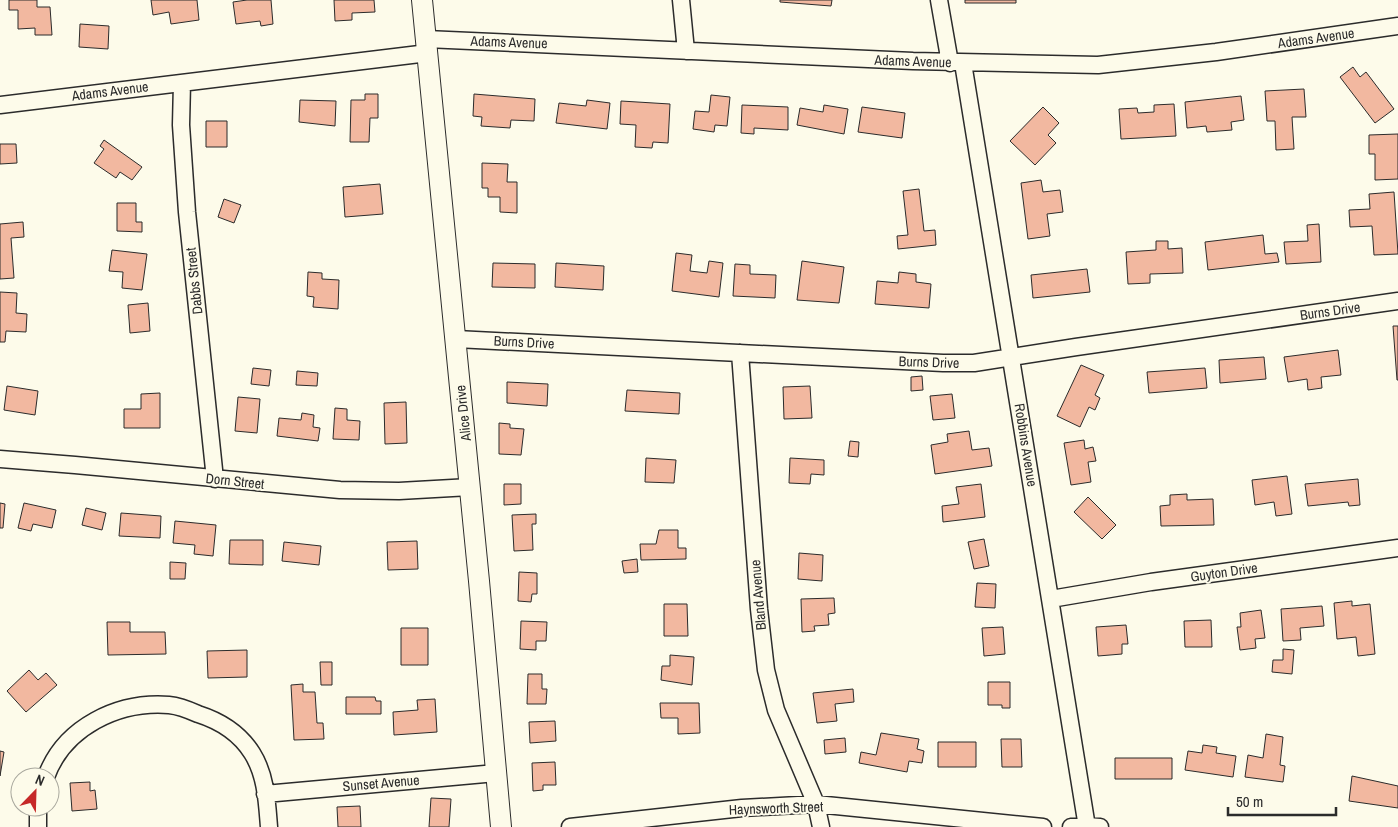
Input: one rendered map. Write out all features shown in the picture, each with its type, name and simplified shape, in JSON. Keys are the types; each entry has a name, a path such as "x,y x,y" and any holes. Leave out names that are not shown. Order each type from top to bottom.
{"main road":[{"name":"Alice Drive","path":"422,0 456,339 501,827"}],"street":[{"path":"681,0 686,50"},
{"name":"Robbins Avenue","path":"939,0 957,63 1012,357 1086,827"},
{"name":"Adams Avenue","path":"0,105 182,83 427,46 686,50 957,63 1098,65 1216,52 1398,26"},
{"name":"Dabbs Street","path":"182,83 181,125 187,212 215,479"},
{"name":"Burns Drive","path":"456,339 974,363 1076,346 1398,302"},
{"name":"Bland Avenue","path":"740,353 758,599 766,670 776,710 816,804 821,827"},
{"name":"Dorn Street","path":"0,459 75,464 340,490 399,491 470,487"},
{"name":"Guyton Drive","path":"1051,599 1151,582 1398,548"},
{"path":"50,767 75,734 93,722 113,712 138,706 170,705 209,717 231,729 254,755 262,773 269,827"},
{"name":"Sunset Avenue","path":"266,794 496,773"},
{"name":"Haynsworth Street","path":"570,827 742,808 816,804 1043,827"}],"building":[{"path":"9,0 37,0 37,7 50,7 52,35 35,35 35,28 18,29 18,10 9,10"},
{"path":"151,0 197,0 199,20 171,24 169,12 153,15"},
{"path":"271,0 273,24 261,26 260,21 236,24 233,2"},
{"path":"334,0 374,0 375,12 352,13 352,20 335,21"},
{"path":"780,0 832,0 831,6 780,2"},
{"path":"965,0 1016,0 1016,3 965,3"},
{"path":"80,24 109,26 108,49 79,47"},
{"path":"1353,67 1360,77 1366,72 1394,109 1375,123 1340,77"},
{"path":"1304,89 1306,117 1292,117 1294,149 1276,150 1275,121 1267,121 1265,91"},
{"path":"365,94 378,94 378,118 370,118 369,142 350,142 351,100 365,100"},
{"path":"474,94 535,99 534,121 511,120 510,128 481,126 482,117 473,116"},
{"path":"711,95 730,97 727,126 715,125 714,132 693,129 695,111 709,112"},
{"path":"1241,96 1244,120 1231,122 1232,130 1207,132 1206,126 1187,128 1185,102"},
{"path":"300,100 336,101 335,126 299,122"},
{"path":"587,100 610,103 607,129 556,123 559,103 586,106"},
{"path":"621,101 670,104 668,143 653,142 652,148 635,147 636,125 620,124"},
{"path":"1174,104 1176,136 1121,139 1119,109 1137,108 1138,113 1154,112 1154,105"},
{"path":"742,105 788,107 788,130 754,128 754,134 741,133"},
{"path":"824,105 848,109 844,134 797,125 800,108 823,112"},
{"path":"862,107 905,113 902,138 858,132"},
{"path":"1043,107 1059,123 1048,135 1056,143 1035,165 1010,141"},
{"path":"206,121 227,121 227,147 206,147"},
{"path":"1398,134 1398,179 1375,180 1375,154 1369,154 1369,135"},
{"path":"104,140 142,167 132,180 120,172 116,178 94,163 104,149 100,146"},
{"path":"0,144 16,144 17,163 0,164"},
{"path":"482,163 508,164 507,182 517,182 517,213 500,212 500,197 488,197 488,188 482,188"},
{"path":"1041,180 1043,192 1060,190 1063,212 1047,214 1050,236 1028,239 1021,183"},
{"path":"380,184 383,214 345,217 343,187"},
{"path":"919,189 924,231 935,230 936,245 898,249 897,236 908,235 903,191"},
{"path":"1394,192 1398,254 1374,255 1372,226 1350,227 1349,210 1370,209 1369,194"},
{"path":"224,199 241,205 234,223 218,217"},
{"path":"117,203 136,203 136,222 142,222 142,232 117,231"},
{"path":"23,222 24,237 11,238 14,278 0,279 0,224"},
{"path":"1319,224 1321,262 1286,264 1284,242 1308,241 1307,225"},
{"path":"1263,235 1265,254 1277,253 1279,262 1208,270 1205,242"},
{"path":"1156,241 1168,241 1168,249 1182,248 1183,273 1150,274 1150,283 1128,284 1126,252 1156,250"},
{"path":"112,250 147,254 142,290 122,288 123,272 109,271"},
{"path":"676,253 692,255 690,271 707,273 709,261 723,263 719,297 672,291"},
{"path":"802,261 844,267 839,303 797,300"},
{"path":"493,263 535,264 535,288 492,287"},
{"path":"556,263 604,266 603,290 555,287"},
{"path":"735,264 750,265 750,274 776,275 775,298 733,296"},
{"path":"1087,269 1090,292 1033,298 1031,275"},
{"path":"308,272 322,273 322,279 339,280 338,309 313,307 314,297 307,296"},
{"path":"899,272 916,274 916,282 931,284 929,308 875,304 877,281 898,283"},
{"path":"0,292 17,293 16,313 27,314 26,332 6,331 5,342 0,342"},
{"path":"148,303 150,331 130,333 128,305"},
{"path":"1393,326 1398,326 1398,380 1397,380"},
{"path":"1338,350 1341,375 1321,377 1322,388 1308,390 1307,379 1288,382 1284,357"},
{"path":"1264,357 1266,379 1220,383 1219,360"},
{"path":"1081,365 1104,375 1095,395 1100,398 1095,410 1089,407 1080,427 1057,416"},
{"path":"253,368 271,370 269,386 251,384"},
{"path":"1205,368 1207,388 1149,393 1147,372"},
{"path":"297,371 318,373 317,386 296,385"},
{"path":"922,376 923,390 911,391 911,377"},
{"path":"507,382 548,384 547,406 507,403"},
{"path":"7,386 38,391 35,415 4,410"},
{"path":"810,386 812,418 784,419 783,387"},
{"path":"627,390 680,393 679,414 625,411"},
{"path":"160,393 160,428 124,428 124,409 141,409 141,394"},
{"path":"952,394 955,418 933,420 930,396"},
{"path":"238,397 260,399 257,433 235,431"},
{"path":"406,402 407,443 385,444 384,403"},
{"path":"335,408 347,409 347,420 360,421 359,440 333,439"},
{"path":"302,413 314,415 313,427 320,428 318,441 277,436 279,418 301,420"},
{"path":"499,423 510,424 510,428 524,429 521,455 499,454"},
{"path":"969,431 972,450 989,448 992,466 935,474 931,445 948,442 947,434"},
{"path":"1084,440 1085,449 1093,447 1096,461 1088,462 1091,482 1071,485 1064,443"},
{"path":"850,441 859,442 858,457 848,456"},
{"path":"646,458 676,460 674,483 645,482"},
{"path":"790,458 824,460 824,475 811,474 810,484 789,483"},
{"path":"1287,476 1292,514 1276,516 1274,502 1255,505 1252,480"},
{"path":"1358,479 1360,505 1349,506 1348,502 1308,506 1305,484"},
{"path":"504,484 521,484 521,504 504,505"},
{"path":"981,484 985,517 943,522 942,506 959,504 956,487"},
{"path":"1187,494 1187,500 1213,499 1214,525 1161,526 1160,506 1170,505 1170,495"},
{"path":"1088,497 1116,525 1102,539 1074,512"},
{"path":"0,503 5,504 3,528 0,528"},
{"path":"24,503 56,510 52,528 33,524 31,531 18,528"},
{"path":"86,508 106,513 102,530 82,525"},
{"path":"121,513 161,516 160,538 119,536"},
{"path":"536,514 536,524 532,524 533,550 514,551 512,515"},
{"path":"175,521 216,525 213,556 194,554 195,545 173,543"},
{"path":"659,530 678,530 678,548 686,548 686,559 641,560 640,544 656,544"},
{"path":"984,539 989,566 974,569 968,542"},
{"path":"230,540 263,540 263,565 229,564"},
{"path":"417,541 418,569 388,570 387,542"},
{"path":"284,542 321,546 319,565 282,561"},
{"path":"799,553 823,555 822,581 798,579"},
{"path":"637,559 638,572 624,573 622,561"},
{"path":"170,562 186,563 185,579 170,579"},
{"path":"519,572 537,573 537,594 532,594 531,602 518,601"},
{"path":"977,583 996,584 995,608 975,607"},
{"path":"834,598 835,613 828,614 829,625 814,626 815,631 802,632 801,599"},
{"path":"1352,601 1352,606 1370,604 1375,654 1358,656 1356,637 1337,639 1334,603"},
{"path":"664,604 687,604 688,636 664,636"},
{"path":"1322,606 1324,626 1300,628 1301,640 1283,641 1281,609"},
{"path":"1261,610 1265,638 1255,639 1256,648 1240,650 1237,627 1241,627 1240,613"},
{"path":"1211,620 1212,647 1185,647 1184,621"},
{"path":"521,621 547,622 546,641 536,641 536,650 520,649"},
{"path":"107,622 130,622 130,632 165,632 166,654 108,655"},
{"path":"1126,625 1128,644 1122,644 1122,654 1098,656 1096,627"},
{"path":"1003,627 1005,654 984,656 982,628"},
{"path":"401,628 428,628 428,665 401,665"},
{"path":"1283,649 1294,650 1292,674 1272,672 1273,660 1283,660"},
{"path":"247,650 247,677 208,678 207,651"},
{"path":"670,655 694,657 692,685 661,680 662,666 670,666"},
{"path":"320,662 332,662 332,685 321,685"},
{"path":"29,670 38,680 46,673 57,685 26,712 7,691"},
{"path":"528,674 542,674 542,689 547,689 546,704 527,704"},
{"path":"988,682 1010,682 1010,708 1002,708 1002,705 988,705"},
{"path":"303,684 303,692 315,692 317,723 323,723 324,739 294,740 291,685"},
{"path":"853,689 854,702 835,704 837,721 817,723 813,693"},
{"path":"346,697 375,697 376,701 381,701 381,714 346,714"},
{"path":"435,699 437,732 394,735 393,712 418,710 417,700"},
{"path":"660,703 699,703 700,733 678,734 678,718 661,718"},
{"path":"555,721 556,741 530,743 529,722"},
{"path":"881,733 919,739 917,749 924,751 922,763 909,761 907,772 859,763 861,752 876,755"},
{"path":"1266,734 1283,737 1280,765 1285,766 1283,782 1245,777 1248,755 1263,758"},
{"path":"845,738 846,752 825,754 824,740"},
{"path":"1001,739 1021,739 1022,767 1002,767"},
{"path":"938,742 976,742 976,767 938,767"},
{"path":"1203,745 1217,747 1216,753 1236,756 1233,777 1185,770 1188,751 1202,753"},
{"path":"0,751 4,752 0,776"},
{"path":"1115,758 1172,758 1172,779 1115,779"},
{"path":"555,762 556,785 543,785 543,790 533,791 532,763"},
{"path":"1352,776 1398,786 1398,808 1349,801"},
{"path":"90,782 90,791 95,790 97,809 72,811 70,783"},
{"path":"431,798 451,799 449,827 429,827"},
{"path":"360,806 361,827 338,827 337,807"}]}
